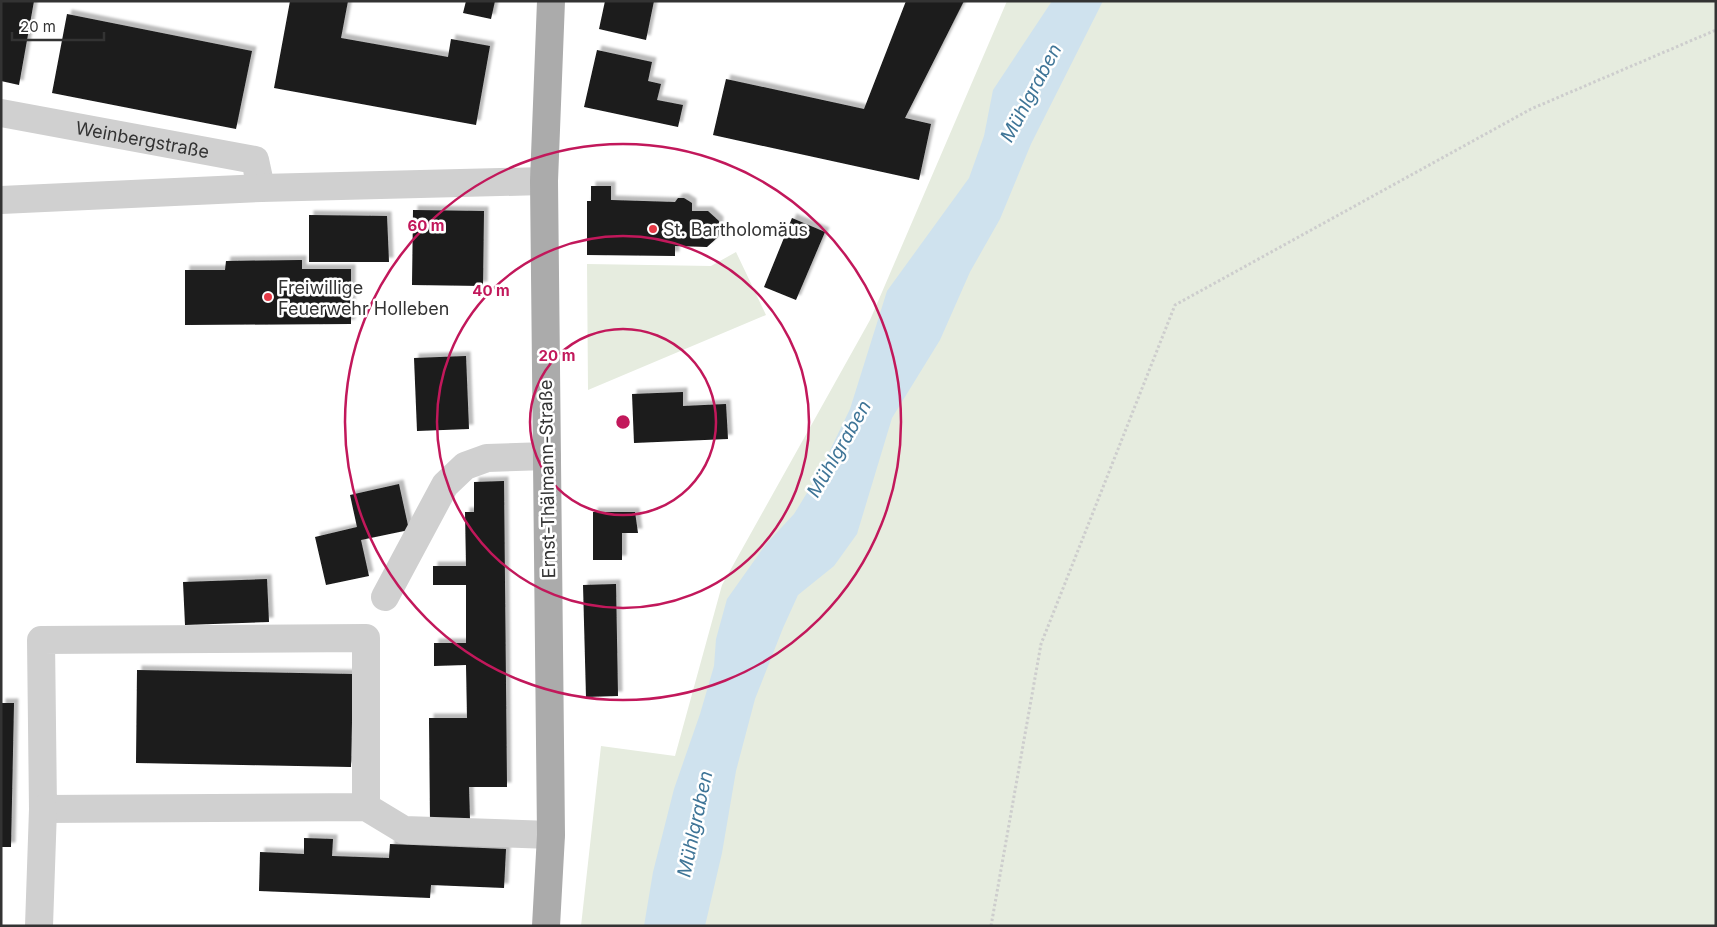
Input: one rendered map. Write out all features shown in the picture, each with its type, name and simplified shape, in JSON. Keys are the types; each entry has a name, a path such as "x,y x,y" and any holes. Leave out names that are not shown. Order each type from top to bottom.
{"main road":[{"name":"Ernst-Thälmann-Straße","path":"546,926 551,836 544,181 551,1"}],"street":[{"name":"Weinbergstraße","path":"1,113 255,160 261,188"},
{"path":"1,200 261,188 544,181"},
{"path":"385,597 445,484 465,466 486,458 546,456"},
{"path":"39,926 43,809 41,640 366,638 366,807"},
{"path":"43,809 366,807 404,830 551,836"}],"path":[{"path":"991,926 1041,644 1175,305 1531,109 1716,30"}],"shaded area":[{"path":"1007,1 1716,1 1716,926 581,926 601,746 675,756 722,585 870,320"},
{"path":"736,252 766,315 588,390 587,264 711,266"}],"water":[{"name":"Mühlgraben","path":"1052,1 1103,1 1031,144 1000,219 970,272 940,340 892,418 857,534 834,566 798,595 783,628 755,699 736,771 722,853 705,926 644,926 653,872 674,789 700,714 714,666 716,639 727,599 766,544 794,514 818,475 850,409 887,291 969,178 984,136 993,90"}],"building":[{"path":"1,1 34,1 19,85 1,81"},
{"path":"290,1 348,1 341,38 448,57 451,39 490,46 476,125 274,88"},
{"path":"466,1 495,1 491,19 463,13"},
{"path":"605,1 654,1 646,40 599,29"},
{"path":"906,1 964,1 905,118 931,124 919,180 713,135 726,79 864,109"},
{"path":"67,14 252,51 236,129 52,93"},
{"path":"597,50 652,62 648,81 661,84 657,100 683,105 678,127 584,107"},
{"name":"St. Bartholomäus","path":"591,186 611,186 611,200 675,202 678,198 684,198 692,203 692,211 708,211 719,221 718,237 707,247 675,246 675,256 587,255 587,201 591,201"},
{"path":"413,210 484,211 483,286 412,285"},
{"path":"309,215 387,216 389,262 309,262"},
{"path":"792,218 825,232 796,300 764,287"},
{"name":"Freiwillige Feuerwehr Holleben","path":"302,260 302,269 351,269 351,324 185,325 185,270 225,270 226,261"},
{"path":"466,356 469,429 417,431 414,358"},
{"path":"683,392 683,406 726,404 728,439 634,443 632,394"},
{"path":"504,481 507,787 469,787 470,820 430,821 429,718 467,718 466,665 434,666 434,643 466,643 466,585 433,585 433,566 466,566 465,512 474,512 474,482"},
{"path":"399,484 409,530 361,540 369,576 326,585 315,537 357,527 350,495"},
{"path":"593,512 635,512 638,533 622,533 622,560 593,560"},
{"path":"267,579 269,622 185,625 183,582"},
{"path":"616,584 618,696 586,697 583,585"},
{"path":"137,670 353,674 351,767 136,763"},
{"path":"1,703 14,703 11,847 1,847"},
{"path":"304,838 333,839 332,856 389,858 390,844 506,849 504,888 431,885 430,898 259,891 260,852 304,854"}],"place":[{"name":"St. Bartholomäus","path":"653,229"},
{"name":"Freiwillige Feuerwehr Holleben","path":"268,297"}]}
